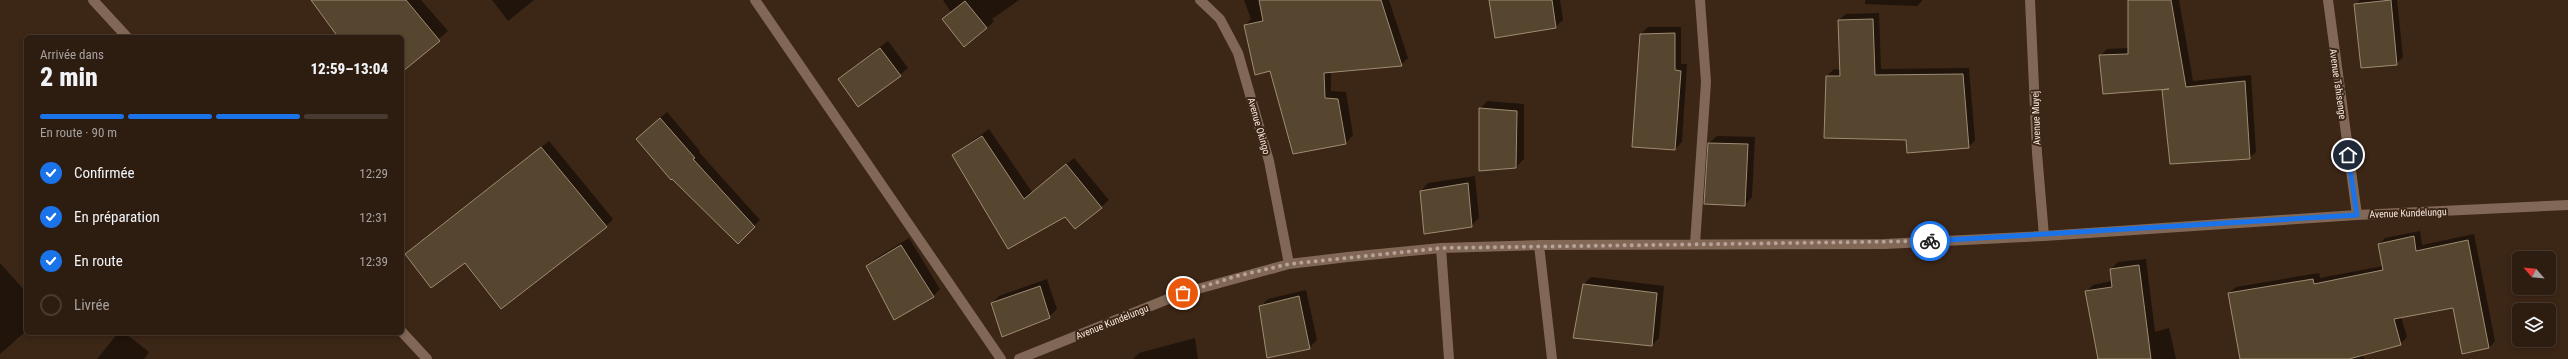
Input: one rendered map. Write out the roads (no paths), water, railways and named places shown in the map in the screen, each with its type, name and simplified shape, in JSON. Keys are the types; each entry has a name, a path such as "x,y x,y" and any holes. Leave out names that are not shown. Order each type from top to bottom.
{"street":[{"path":"93,0 126,35"},
{"path":"755,0 1002,359"},
{"name":"Avenue Okingo","path":"1200,0 1220,19 1238,53 1269,161 1289,264"},
{"path":"1695,244 1706,82 1700,0"},
{"name":"Avenue Muyej","path":"2030,0 2037,153 2044,236"},
{"name":"Avenue Tshisenge","path":"2328,0 2357,215"},
{"name":"Avenue Kundelungu","path":"1019,359 1183,293 1237,276 1289,264 1441,248 1539,245 1885,244 2044,236 2357,215 2568,205"},
{"path":"1539,245 1552,359"},
{"path":"1441,248 1449,359"},
{"path":"404,334 427,359"}]}
